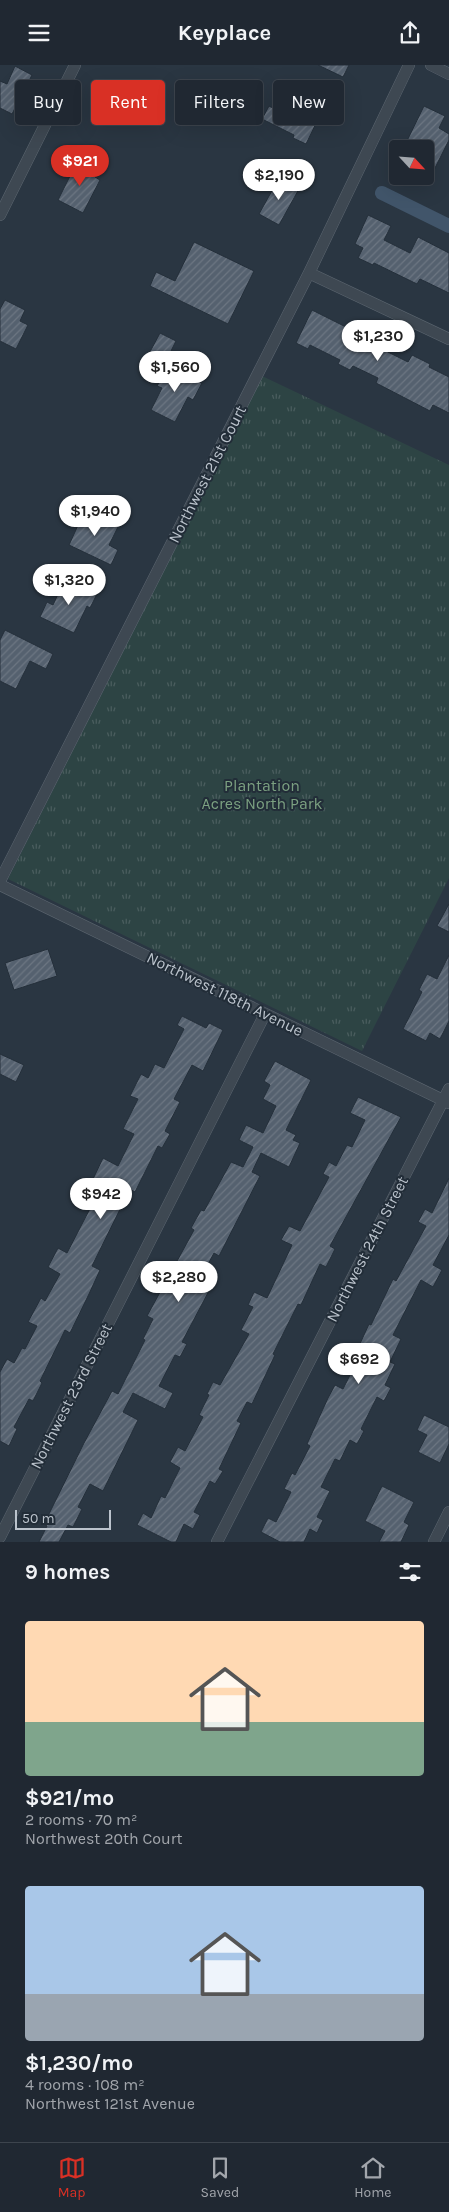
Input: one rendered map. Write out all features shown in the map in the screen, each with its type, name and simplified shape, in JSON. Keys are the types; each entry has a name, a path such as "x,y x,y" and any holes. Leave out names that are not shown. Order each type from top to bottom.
{"street":[{"path":"0,215 75,65"},
{"name":"Northwest 21st Court","path":"0,881 309,273 409,65"},
{"path":"431,65 449,74"},
{"path":"309,273 449,339"},
{"name":"Northwest 118th Avenue","path":"0,885 446,1102"},
{"name":"Northwest 23rd Street","path":"0,1537 264,1014"},
{"name":"Northwest 24th Street","path":"217,1542 446,1102 449,1089"},
{"path":"434,1542 449,1512"}],"green space":[{"name":"Plantation Acres North Park","path":"262,376 449,465 449,878 362,1051 8,879"}],"building":[{"path":"318,65 349,65 343,77"},
{"path":"15,66 32,75 29,80 15,80 15,108 12,114 0,108 0,81 7,84"},
{"path":"269,106 273,108 273,124 263,120"},
{"path":"424,106 445,116 439,128 449,134 449,140 434,170 434,140 407,140"},
{"path":"274,125 315,125 306,144 293,138 294,135"},
{"path":"78,160 98,170 95,177 100,180 83,213 58,200"},
{"path":"279,178 299,189 279,225 259,214"},
{"path":"368,215 391,226 384,240 410,253 418,237 449,253 449,293 420,279 417,284 374,263 373,265 358,258 363,248 355,244"},
{"path":"194,242 254,271 228,324 150,286 156,272 175,281"},
{"path":"5,300 25,310 20,321 28,325 16,349 0,341 0,309"},
{"path":"312,310 386,347 384,350 408,362 412,355 430,364 429,367 449,377 449,413 433,405 430,411 376,383 378,378 353,366 350,370 338,364 340,360 310,345 308,349 296,343"},
{"path":"160,333 176,341 161,371 144,363"},
{"path":"168,365 202,383 193,400 188,397 175,422 151,410 162,388 157,386"},
{"path":"85,510 119,525 109,545 118,550 111,565 69,545"},
{"path":"65,579 97,594 90,608 87,606 74,633 40,617 47,602 53,605"},
{"path":"5,630 53,654 46,669 30,661 16,689 0,681 0,640"},
{"path":"449,904 449,932 437,926"},
{"path":"48,949 57,976 14,990 5,963"},
{"path":"449,955 449,1021 440,1039 430,1033 426,1041 403,1029 422,992 419,990 427,974 437,979"},
{"path":"182,1016 206,1028 209,1023 223,1030 203,1071 192,1065 174,1099 180,1102 165,1131 170,1134 162,1148 158,1146 135,1192 130,1189 92,1266 100,1270 89,1294 70,1333 65,1330 40,1381 42,1383 33,1401 29,1399 14,1427 17,1429 9,1446 0,1441 0,1372 7,1359 14,1363 22,1348 25,1349 37,1326 28,1322 41,1298 45,1301 60,1274 48,1267 58,1248 67,1253 96,1197 91,1195 98,1182 93,1179 103,1158 118,1166 134,1134 123,1129 138,1099 130,1096 141,1074 148,1078 155,1064 164,1068 184,1029 177,1025"},
{"path":"0,1054 24,1065 16,1082 0,1074"},
{"path":"275,1061 311,1080 286,1130 296,1135 293,1140 300,1143 289,1167 261,1153 252,1172 260,1176 219,1256 214,1253 198,1283 210,1289 182,1342 187,1344 180,1357 175,1355 159,1386 173,1393 165,1409 133,1393 123,1412 138,1420 103,1491 90,1484 78,1507 82,1509 73,1527 68,1525 59,1542 39,1542 47,1526 44,1524 84,1443 112,1391 118,1394 145,1340 143,1339 153,1319 147,1316 194,1230 191,1228 201,1210 204,1211 231,1162 243,1167 253,1147 239,1140 246,1125 263,1133 276,1106 263,1099 270,1085 264,1081"},
{"path":"358,1097 401,1117 330,1246 335,1249 326,1267 320,1264 301,1305 298,1304 273,1354 275,1355 252,1404 247,1402 237,1421 241,1423 219,1469 223,1471 215,1484 210,1481 194,1512 200,1515 193,1529 184,1524 176,1542 171,1542 137,1525 143,1513 151,1518 161,1496 165,1498 180,1468 170,1462 178,1447 185,1451 203,1417 199,1415 213,1382 220,1385 249,1334 241,1330 253,1307 248,1305 254,1292 267,1298 292,1245 281,1240 289,1226 300,1231 329,1177 323,1174 329,1162 336,1166 347,1145 352,1147 365,1120 350,1113"},
{"path":"449,1178 449,1235 433,1265 442,1270 433,1287 421,1280 393,1335 401,1339 390,1362 395,1364 385,1385 391,1388 384,1401 377,1397 361,1429 364,1431 357,1444 350,1440 340,1461 335,1459 321,1487 330,1491 317,1517 323,1520 317,1533 310,1529 304,1542 280,1542 261,1532 268,1518 276,1522 291,1492 284,1489 292,1473 295,1475 310,1446 307,1444 328,1398 335,1385 343,1389 357,1361 353,1359 369,1324 371,1325 393,1279 396,1281 426,1226 418,1222 425,1209 432,1213"},
{"path":"424,1415 449,1427 449,1444 440,1463 418,1452 427,1435 417,1430"},
{"path":"382,1486 414,1502 404,1522 409,1525 401,1542 379,1542 385,1531 365,1521"}],"waterway":[{"path":"382,193 449,226"}]}
